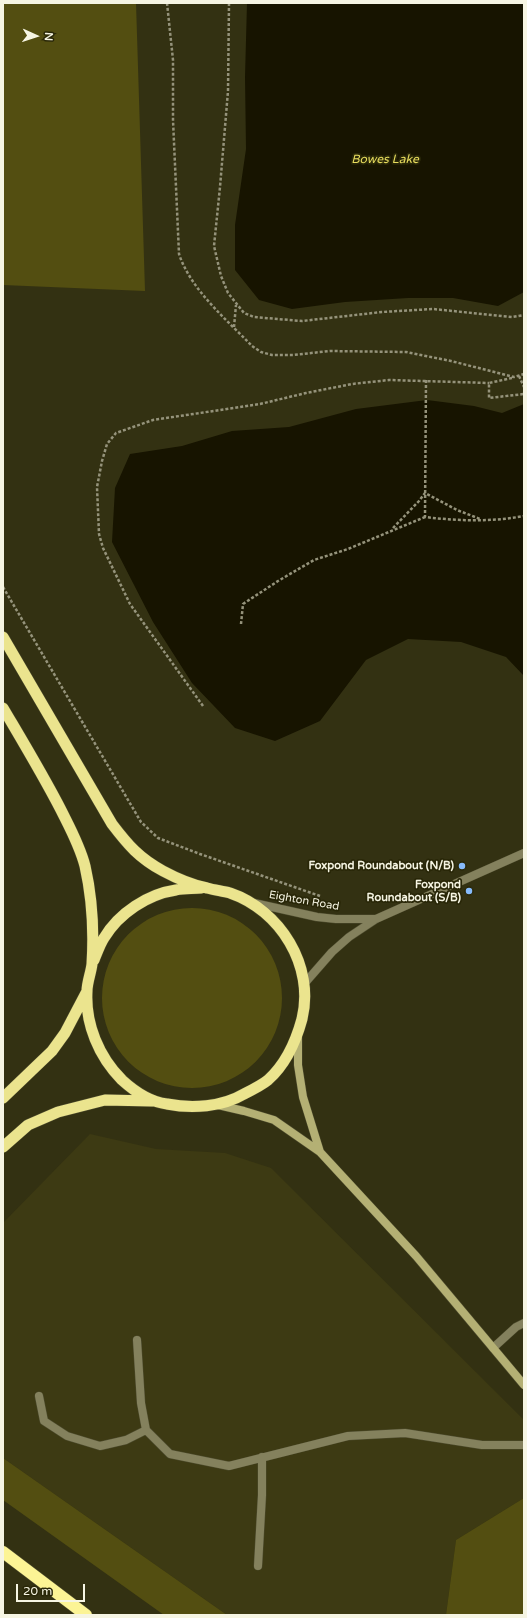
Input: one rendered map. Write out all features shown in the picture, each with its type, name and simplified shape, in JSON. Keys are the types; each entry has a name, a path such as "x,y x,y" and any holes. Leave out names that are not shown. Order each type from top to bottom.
{"highway":[{"path":"3,637 112,824 131,848 144,859 165,872 205,888 229,893 251,902 271,918 290,943 298,960 304,984 304,1010 298,1036 284,1061 268,1080 242,1096 216,1104 190,1107 155,1102 106,1100 58,1112 28,1125 3,1147"},
{"path":"3,708 49,788 72,832 84,864 91,907 92,964 87,992 90,1023 98,1049 114,1072 129,1087 155,1102"},
{"path":"92,964 104,938 123,915 137,905 148,899 176,890 205,888"},
{"path":"3,1098 52,1051 65,1033 87,992"},
{"path":"3,1552 86,1615"}],"main road":[{"path":"298,1036 298,1065 303,1097 320,1152"},
{"path":"216,1104 274,1120 320,1152 416,1256 524,1385"}],"street":[{"path":"304,984 332,952 349,937 376,919 524,853"},
{"name":"Eighton Road","path":"251,902 317,917 336,919 376,919"},
{"path":"493,1348 516,1327 524,1323"},
{"path":"137,1340 141,1403 146,1430 170,1454 229,1466 348,1436 405,1433 482,1444 524,1445"},
{"path":"39,1396 44,1421 67,1436 100,1446 126,1440 146,1430"},
{"path":"258,1566 262,1495 262,1457"}],"path":[{"path":"166,3 173,60 179,254 183,266 195,285 234,327 252,346 261,352 272,355 293,355 330,351 406,352 451,361 514,377"},
{"path":"229,3 228,91 222,173 214,246 221,276 228,292 236,304 244,312 254,317 302,321 382,312 433,309 512,317 524,314"},
{"path":"234,327 236,304"},
{"path":"203,706 130,604 103,548 99,534 97,487 107,444 116,433 154,420 260,404 352,384 389,380 489,383 524,374"},
{"path":"519,376 524,387"},
{"path":"425,517 426,380"},
{"path":"489,383 489,398 524,394"},
{"path":"424,493 457,510 481,520"},
{"path":"392,530 420,501 424,493"},
{"path":"241,624 243,604 314,560 348,549 425,517 449,520 481,520 524,516"},
{"path":"3,587 141,822 148,830 158,838 320,896"}],"shaded area":[{"path":"3,3 136,3 145,291 3,285"},
{"path":"192,908 209,910 226,915 242,923 261,941 267,948 278,972 282,998 280,1015 275,1032 267,1048 249,1067 242,1073 218,1084 192,1088 175,1086 158,1081 142,1073 123,1055 117,1048 106,1024 102,998 104,981 109,964 117,948 135,929 142,923 166,912"},
{"path":"90,1134 156,1149 225,1153 271,1168 524,1420 524,1498 456,1540 446,1615 227,1615 3,1458 3,1223"},
{"path":"3,1458 227,1615 164,1615 3,1500"},
{"path":"524,1498 524,1615 446,1615 456,1540"}],"water":[{"name":"Bowes Lake","path":"247,3 524,3 524,292 498,306 453,298 408,298 345,302 292,309 259,300 235,270 235,225 246,149 245,77"},
{"path":"427,400 474,406 502,413 524,404 524,676 506,657 461,642 408,639 366,660 320,721 275,741 235,728 192,683 153,622 112,542 115,488 130,454 182,446 232,431 289,427 356,409"}],"place":[{"name":"Foxpond Roundabout (N/B)","path":"462,866"},
{"name":"Foxpond Roundabout (S/B)","path":"469,891"}]}
